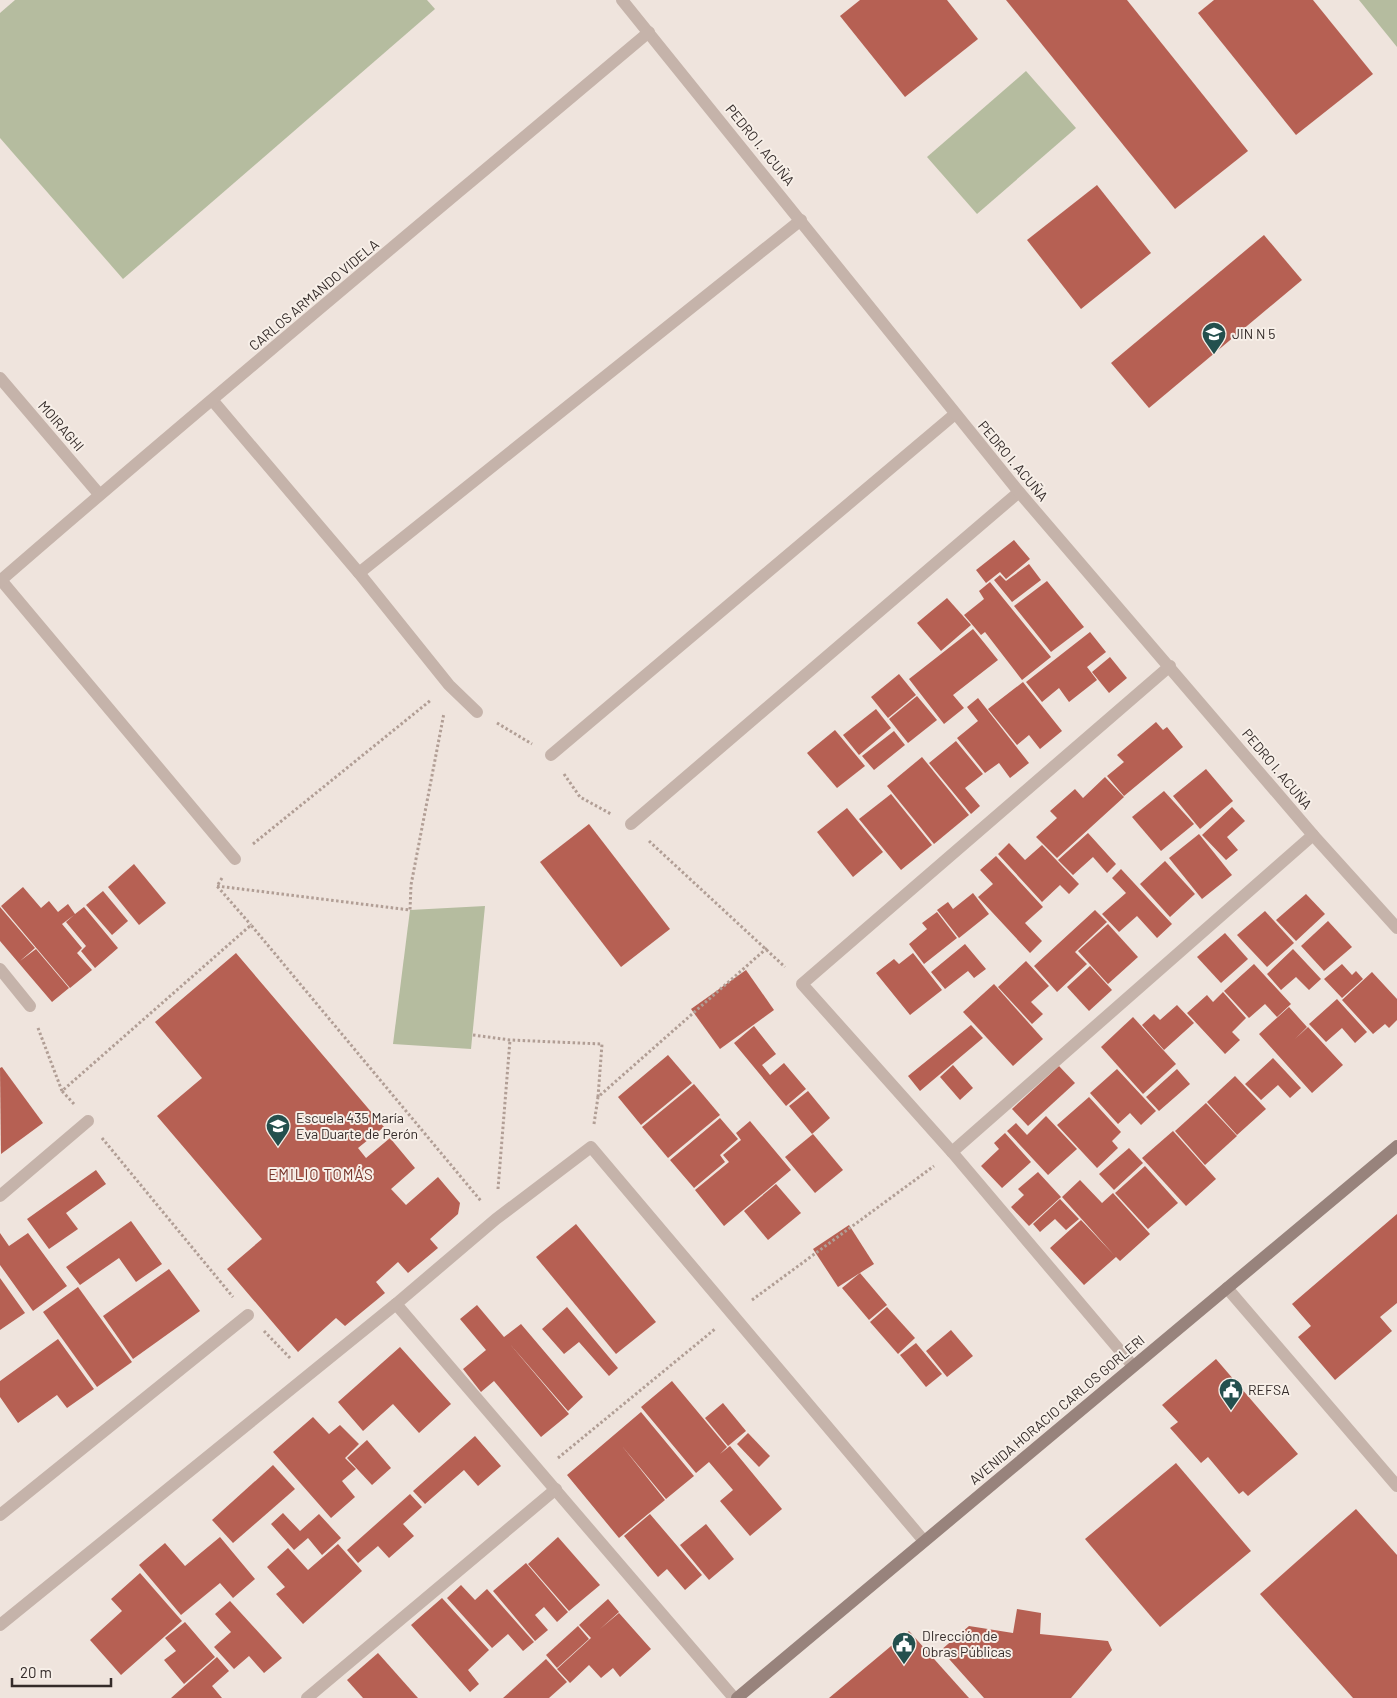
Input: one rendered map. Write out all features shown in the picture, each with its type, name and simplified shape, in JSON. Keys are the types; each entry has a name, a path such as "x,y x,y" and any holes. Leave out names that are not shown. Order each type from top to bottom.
{"main road":[{"name":"AVENIDA HORACIO CARLOS GORLERI","path":"735,1698 1397,1146"}],"street":[{"name":"PEDRO I. ACUÑA","path":"622,0 801,220 954,414 1019,492 1313,835 1397,928"},
{"name":"CARLOS ARMANDO VIDELA","path":"1,580 99,494 212,401 648,32"},
{"path":"359,573 801,220"},
{"name":"MOIRAGHI","path":"0,378 99,494"},
{"path":"212,401 359,573 449,685 477,712"},
{"path":"551,755 954,414"},
{"path":"631,824 1019,492"},
{"path":"1,580 234,859"},
{"path":"1133,1366 952,1152 802,984 1170,666"},
{"path":"952,1152 1313,835"},
{"path":"0,969 30,1006"},
{"path":"0,1196 88,1121"},
{"path":"0,1625 396,1304 496,1219 591,1147 924,1541"},
{"path":"1227,1288 1397,1486"},
{"path":"396,1304 735,1698"},
{"path":"0,1515 248,1315"},
{"path":"307,1698 556,1489"}],"path":[{"path":"216,886 234,859 449,685"},
{"path":"216,886 410,910 411,885 449,685"},
{"path":"477,712 551,755 580,797 631,824 767,948 802,984"},
{"path":"216,886 251,925 496,1219"},
{"path":"62,1091 251,925"},
{"path":"598,1097 767,948"},
{"path":"30,1006 62,1091 248,1315 308,1376"},
{"path":"473,1036 510,1040 602,1044 598,1097 591,1147"},
{"path":"496,1219 510,1040"}],"green space":[{"path":"15,0 427,0 435,9 123,279 0,138 0,13"},
{"path":"1359,0 1397,0 1397,47"},
{"path":"1026,71 1076,128 977,214 927,157"},
{"path":"485,906 471,1049 393,1044 410,910"}],"building":[{"path":"860,0 947,0 978,39 905,97 840,16"},
{"path":"1006,0 1127,0 1248,151 1175,209"},
{"path":"1214,0 1313,0 1373,74 1296,135 1198,13"},
{"path":"1097,185 1151,253 1081,309 1027,240"},
{"path":"1264,235 1302,280 1149,408 1111,363"},
{"path":"1014,540 1030,559 1006,579 1000,572 986,583 976,570"},
{"path":"1029,564 1041,580 1012,602 994,580 1000,575 1006,581"},
{"path":"1047,581 1084,627 1051,652 1014,606"},
{"path":"990,582 1051,657 1022,680 985,632 981,635 964,615 984,599 979,591"},
{"path":"947,598 971,625 941,651 917,623"},
{"path":"973,629 998,660 953,695 964,708 944,724 909,679"},
{"path":"1090,632 1106,652 1087,667 1097,680 1069,702 1059,688 1042,702 1026,682"},
{"path":"1110,657 1127,678 1109,693 1092,672"},
{"path":"899,674 916,695 888,718 871,697"},
{"path":"1023,682 1062,731 1040,749 1029,735 1017,745 988,709"},
{"path":"917,696 937,720 908,743 889,719"},
{"path":"978,698 1029,763 1010,778 999,763 985,773 957,738 978,721 967,707"},
{"path":"876,709 891,728 859,755 843,735"},
{"path":"1156,722 1163,730 1167,727 1183,747 1124,796 1107,776 1124,762 1117,755"},
{"path":"835,730 865,766 837,788 807,753"},
{"path":"894,731 905,745 874,770 862,756"},
{"path":"956,741 983,774 965,788 980,806 971,814 929,763"},
{"path":"922,757 969,815 934,844 887,786"},
{"path":"1206,769 1233,801 1200,829 1173,796"},
{"path":"1105,777 1124,797 1057,858 1036,837 1057,818 1050,811 1075,789 1083,798"},
{"path":"1164,791 1194,824 1161,851 1132,817"},
{"path":"891,794 932,845 901,870 859,819"},
{"path":"1232,807 1245,821 1227,837 1238,850 1226,860 1202,835"},
{"path":"847,808 883,852 853,877 817,832"},
{"path":"589,824 670,929 621,967 540,862"},
{"path":"1088,833 1116,864 1107,873 1093,857 1073,875 1058,860"},
{"path":"1199,834 1232,875 1202,899 1169,858"},
{"path":"1009,843 1025,860 1042,845 1079,884 1069,894 1060,885 1042,902 998,854"},
{"path":"996,856 1043,907 1025,923 1042,941 1030,953 978,897 993,884 980,870"},
{"path":"1165,861 1195,894 1170,917 1140,884"},
{"path":"134,864 166,903 139,925 108,887"},
{"path":"1121,869 1172,924 1157,938 1137,916 1119,932 1102,914 1126,893 1112,878"},
{"path":"23,887 41,908 49,901 58,912 68,904 75,914 84,907 118,948 95,968 81,951 86,946 66,922 74,915 62,924 82,948 77,953 92,970 70,988 1,906"},
{"path":"103,891 128,921 112,935 86,905"},
{"path":"973,893 989,914 959,938 937,910 948,902 953,909"},
{"path":"1306,894 1325,914 1296,941 1276,920"},
{"path":"0,907 35,948 20,961 36,949 69,988 52,1002 0,941"},
{"path":"1095,910 1107,922 1075,952 1087,964 1057,992 1034,966"},
{"path":"1265,911 1294,943 1267,967 1237,935"},
{"path":"937,912 957,938 924,964 909,944 927,929 922,923"},
{"path":"1328,921 1352,947 1324,971 1301,946"},
{"path":"1108,924 1138,957 1108,984 1078,951"},
{"path":"1225,933 1248,959 1221,983 1197,957"},
{"path":"965,944 986,969 974,978 968,971 945,989 931,972"},
{"path":"1293,949 1321,979 1309,990 1296,977 1281,990 1267,974"},
{"name":"Escuela 435 María Eva Duarte de Perón","path":"236,953 384,1127 358,1148 366,1158 390,1138 415,1168 391,1189 406,1205 438,1177 460,1203 458,1214 430,1239 438,1248 408,1273 398,1262 376,1282 385,1293 345,1326 336,1318 298,1352 227,1269 262,1239 157,1116 202,1078 155,1022"},
{"path":"913,953 942,990 910,1015 876,973 894,959 899,964"},
{"path":"1026,961 1049,986 1031,1002 1043,1014 1032,1024 998,987"},
{"path":"1254,964 1291,1004 1277,1017 1265,1004 1249,1018 1224,991"},
{"path":"1342,964 1352,975 1356,971 1363,979 1342,998 1324,979"},
{"path":"1090,966 1112,990 1089,1011 1067,987"},
{"path":"746,970 774,1010 720,1049 691,1009"},
{"path":"1372,972 1397,999 1397,1020 1389,1028 1385,1024 1373,1034 1342,1000"},
{"path":"994,984 1043,1039 1013,1066 963,1012"},
{"path":"1223,992 1246,1018 1232,1032 1240,1040 1225,1054 1187,1013 1207,995 1213,1002"},
{"path":"1337,999 1367,1032 1355,1043 1342,1028 1326,1042 1309,1024"},
{"path":"1177,1005 1194,1023 1164,1050 1142,1025 1154,1014 1160,1020"},
{"path":"1289,1007 1307,1027 1295,1039 1308,1027 1343,1065 1312,1093 1259,1034"},
{"path":"1133,1017 1176,1064 1143,1094 1101,1047"},
{"path":"971,1025 983,1038 920,1091 908,1076"},
{"path":"754,1026 776,1054 762,1065 770,1075 784,1063 806,1089 786,1106 734,1043"},
{"path":"668,1055 692,1083 641,1125 618,1097"},
{"path":"1273,1058 1301,1088 1290,1098 1278,1085 1261,1100 1245,1084"},
{"path":"953,1065 973,1088 960,1100 940,1077"},
{"path":"1059,1066 1075,1083 1028,1126 1012,1109"},
{"path":"2,1067 43,1123 1,1154 0,1068"},
{"path":"1117,1069 1156,1111 1141,1125 1130,1113 1118,1124 1090,1093"},
{"path":"1177,1069 1190,1084 1159,1111 1146,1097"},
{"path":"1235,1076 1266,1109 1237,1135 1207,1102"},
{"path":"694,1084 720,1115 668,1158 642,1127"},
{"path":"808,1091 830,1118 812,1134 789,1106"},
{"path":"1089,1097 1121,1132 1112,1141 1118,1148 1097,1168 1057,1125"},
{"path":"1206,1103 1237,1136 1205,1165 1175,1131"},
{"path":"1046,1116 1077,1149 1048,1175 1007,1131 1016,1123 1027,1135"},
{"path":"720,1118 738,1139 720,1155 725,1162 694,1188 670,1160"},
{"path":"750,1121 791,1170 724,1226 695,1190 729,1162 723,1155 741,1140 736,1133"},
{"path":"1173,1131 1216,1179 1186,1206 1142,1158"},
{"path":"1005,1133 1031,1162 1002,1188 981,1166 999,1149 994,1143"},
{"path":"813,1134 843,1170 815,1193 785,1157"},
{"path":"1129,1148 1143,1163 1114,1190 1099,1174"},
{"path":"1145,1166 1178,1203 1148,1229 1115,1193"},
{"path":"96,1170 106,1184 66,1213 78,1229 49,1249 27,1219"},
{"path":"1038,1172 1061,1197 1029,1226 1011,1207 1024,1195 1018,1189"},
{"path":"1080,1180 1102,1203 1113,1193 1150,1234 1120,1261 1116,1257 1084,1285 1050,1248 1081,1220 1114,1255 1062,1197"},
{"path":"776,1184 801,1213 768,1240 744,1211"},
{"path":"1060,1199 1079,1219 1066,1230 1055,1219 1040,1232 1033,1224"},
{"path":"1397,1214 1397,1303 1380,1317 1392,1331 1335,1380 1298,1337 1311,1326 1292,1304"},
{"path":"131,1221 162,1264 136,1282 119,1258 80,1285 66,1267"},
{"path":"576,1224 656,1322 616,1354 536,1257"},
{"path":"849,1225 874,1264 838,1287 813,1249"},
{"path":"0,1233 9,1246 28,1233 67,1286 33,1311 0,1265"},
{"path":"169,1269 200,1311 133,1359 103,1316"},
{"path":"860,1273 887,1305 869,1320 842,1288"},
{"path":"0,1278 25,1313 0,1330"},
{"path":"78,1287 132,1362 97,1387 43,1312"},
{"path":"477,1305 504,1337 521,1324 583,1397 568,1411 509,1343 569,1414 541,1437 494,1381 481,1392 463,1369 486,1350 460,1319"},
{"path":"567,1307 618,1368 609,1376 579,1342 564,1354 542,1329"},
{"path":"887,1307 915,1338 898,1354 870,1322"},
{"path":"951,1330 973,1356 947,1377 926,1351"},
{"path":"58,1339 94,1389 67,1408 57,1395 18,1423 0,1397 0,1381"},
{"path":"916,1343 942,1374 926,1387 900,1355"},
{"path":"400,1347 451,1404 419,1433 393,1404 363,1431 338,1402"},
{"path":"1216,1359 1298,1454 1248,1496 1243,1491 1239,1494 1208,1457 1201,1463 1170,1428 1178,1422 1162,1405"},
{"path":"672,1381 727,1447 720,1454 730,1446 782,1509 750,1536 720,1501 733,1490 709,1462 696,1473 641,1407"},
{"path":"723,1403 746,1431 728,1446 705,1418"},
{"path":"641,1412 694,1476 666,1499 622,1446 665,1500 619,1538 567,1475"},
{"path":"313,1417 329,1434 340,1425 359,1444 345,1458 356,1469 342,1481 355,1497 331,1518 273,1452"},
{"path":"748,1433 770,1456 759,1467 737,1444"},
{"path":"475,1436 501,1466 478,1486 464,1470 425,1504 413,1491"},
{"path":"367,1440 391,1468 372,1485 347,1458"},
{"path":"1176,1463 1251,1551 1160,1627 1085,1539"},
{"path":"273,1465 295,1489 233,1543 212,1520"},
{"path":"410,1494 422,1507 403,1524 414,1536 389,1558 378,1546 358,1563 347,1550"},
{"path":"1356,1509 1397,1555 1397,1698 1353,1698 1260,1594"},
{"path":"283,1513 300,1531 319,1514 341,1538 322,1555 308,1538 294,1550 271,1524"},
{"path":"650,1514 702,1575 685,1590 667,1569 658,1577 624,1536"},
{"path":"706,1524 734,1559 709,1580 680,1545"},
{"path":"220,1537 255,1579 233,1598 220,1583 181,1615 139,1565 165,1543 185,1566"},
{"path":"558,1537 600,1585 569,1611 528,1564"},
{"path":"338,1544 362,1571 303,1624 276,1594 285,1587 267,1567 288,1548 308,1570"},
{"path":"526,1563 568,1612 557,1622 544,1607 535,1615 548,1630 535,1641 493,1591"},
{"path":"140,1573 182,1621 121,1675 90,1640 122,1611 111,1599"},
{"path":"461,1585 475,1600 487,1589 534,1642 523,1651 508,1634 492,1648 447,1598"},
{"path":"442,1598 489,1650 468,1670 479,1684 470,1692 411,1625"},
{"path":"608,1599 619,1612 600,1629 619,1613 651,1649 620,1677 613,1668 601,1678 589,1665 570,1683 557,1669 591,1638 579,1625"},
{"path":"230,1601 282,1658 264,1673 249,1656 234,1669 214,1647 231,1632 215,1614"},
{"path":"1017,1609 1041,1613 1040,1634 1108,1641 1112,1650 1071,1698 984,1698 941,1650 969,1626 1013,1633"},
{"path":"185,1622 215,1657 184,1684 164,1660 176,1651 165,1638"},
{"path":"578,1626 589,1639 557,1668 546,1655"},
{"name":"DIrección de Obras Públicas","path":"909,1631 969,1698 829,1698"},
{"path":"378,1653 418,1698 363,1698 347,1680"},
{"path":"217,1657 229,1671 212,1686 222,1698 171,1698"},
{"path":"546,1659 567,1682 549,1698 503,1698"}],"place":[{"name":"JIN N 5","path":"1214,355"},
{"name":"Escuela 435 María Eva Duarte de Perón","path":"278,1147"},
{"name":"REFSA","path":"1231,1411"},
{"name":"DIrección de Obras Públicas","path":"904,1665"}],"district":[{"name":"EMILIO TOMÁS","path":"321,1175"}]}
